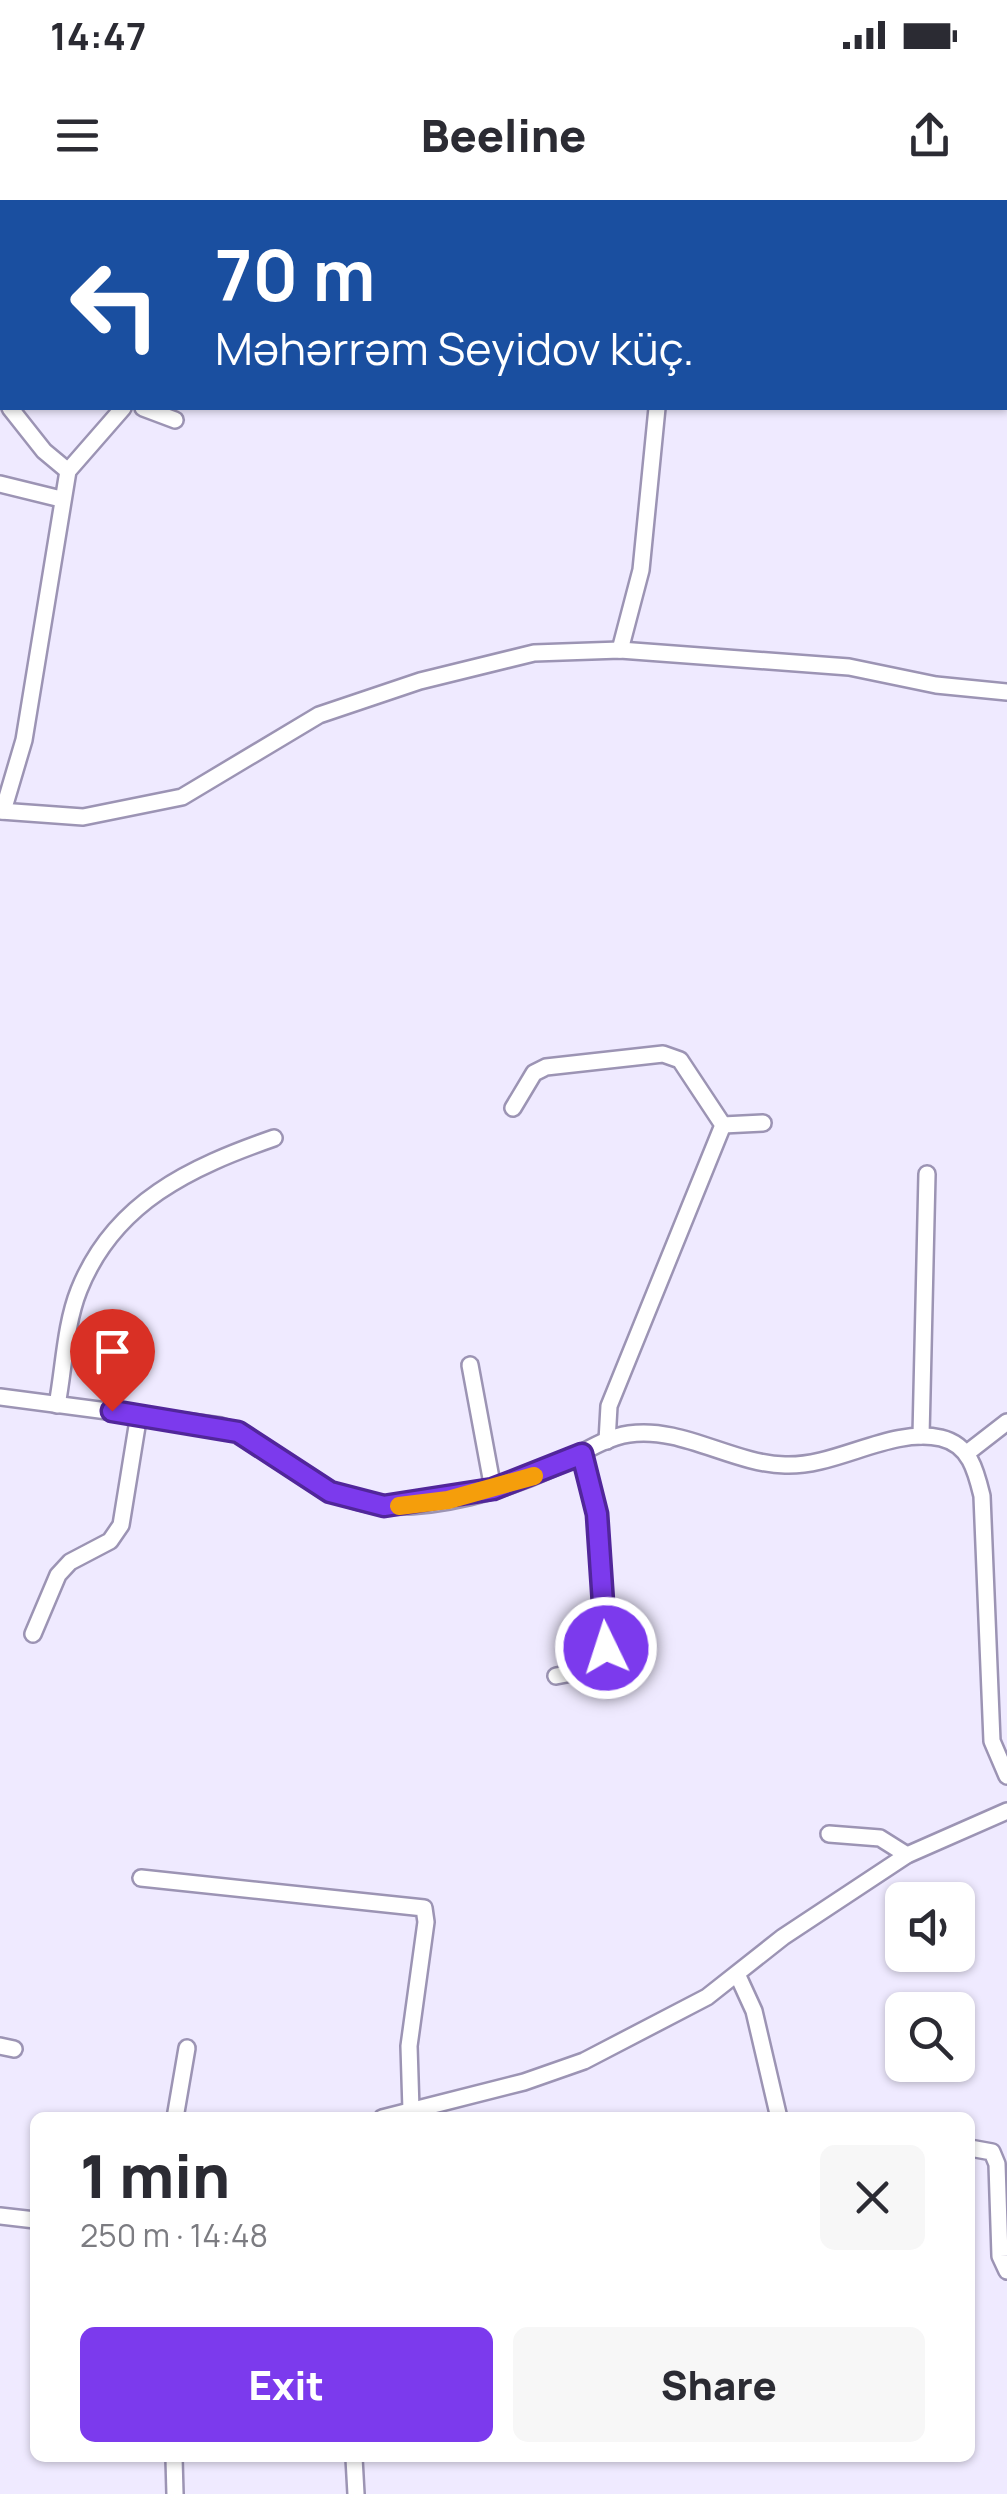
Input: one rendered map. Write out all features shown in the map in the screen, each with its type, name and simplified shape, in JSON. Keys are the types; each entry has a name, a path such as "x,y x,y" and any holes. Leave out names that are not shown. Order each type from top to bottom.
{"street":[{"path":"12,410 44,451 68,471"},
{"path":"121,410 68,471 24,740 1,811 83,818 182,798 319,715 516,656 567,649 875,670 936,685 1007,692"},
{"path":"149,410 176,420"},
{"path":"620,650 641,570 658,410"},
{"path":"0,484 62,499"},
{"path":"513,1108 534,1074 546,1066 663,1054 680,1060 723,1125"},
{"path":"723,1125 763,1123"},
{"path":"607,1441 609,1406 723,1125"},
{"path":"57,1405 78,1292 117,1231 157,1188 206,1162 274,1138"},
{"path":"921,1436 927,1174"},
{"path":"470,1366 493,1489"},
{"path":"0,1397 139,1414 238,1432 348,1500 407,1505 493,1489 626,1434 659,1435 784,1466 830,1461 921,1436 954,1443 967,1453 982,1496 992,1741 1007,1776"},
{"path":"33,1634 58,1575 70,1562 110,1541 121,1524 139,1414"},
{"path":"967,1453 1007,1422"},
{"path":"556,1676 599,1668 606,1648 597,1514 582,1454"},
{"path":"404,2112 524,2082 584,2061 738,1976 783,1937 908,1854 1007,1810"},
{"path":"829,1834 880,1838 908,1854"},
{"path":"142,1878 424,1908 426,1922 410,2046 411,2110"},
{"path":"738,1976 754,2012 778,2112"},
{"path":"175,2112 187,2048"},
{"path":"975,2149 992,2152 1002,2191 1000,2256 1007,2271"},
{"path":"0,2216 30,2219"},
{"path":"174,2462 174,2494"},
{"path":"354,2462 356,2494"}],"slow traffic":[{"path":"399,1506 448,1500 534,1476"}],"route":[{"path":"112,1411 222,1426 252,1438 330,1492 348,1500 384,1506 448,1500 493,1489 547,1471 582,1454 597,1514 606,1648"}]}
